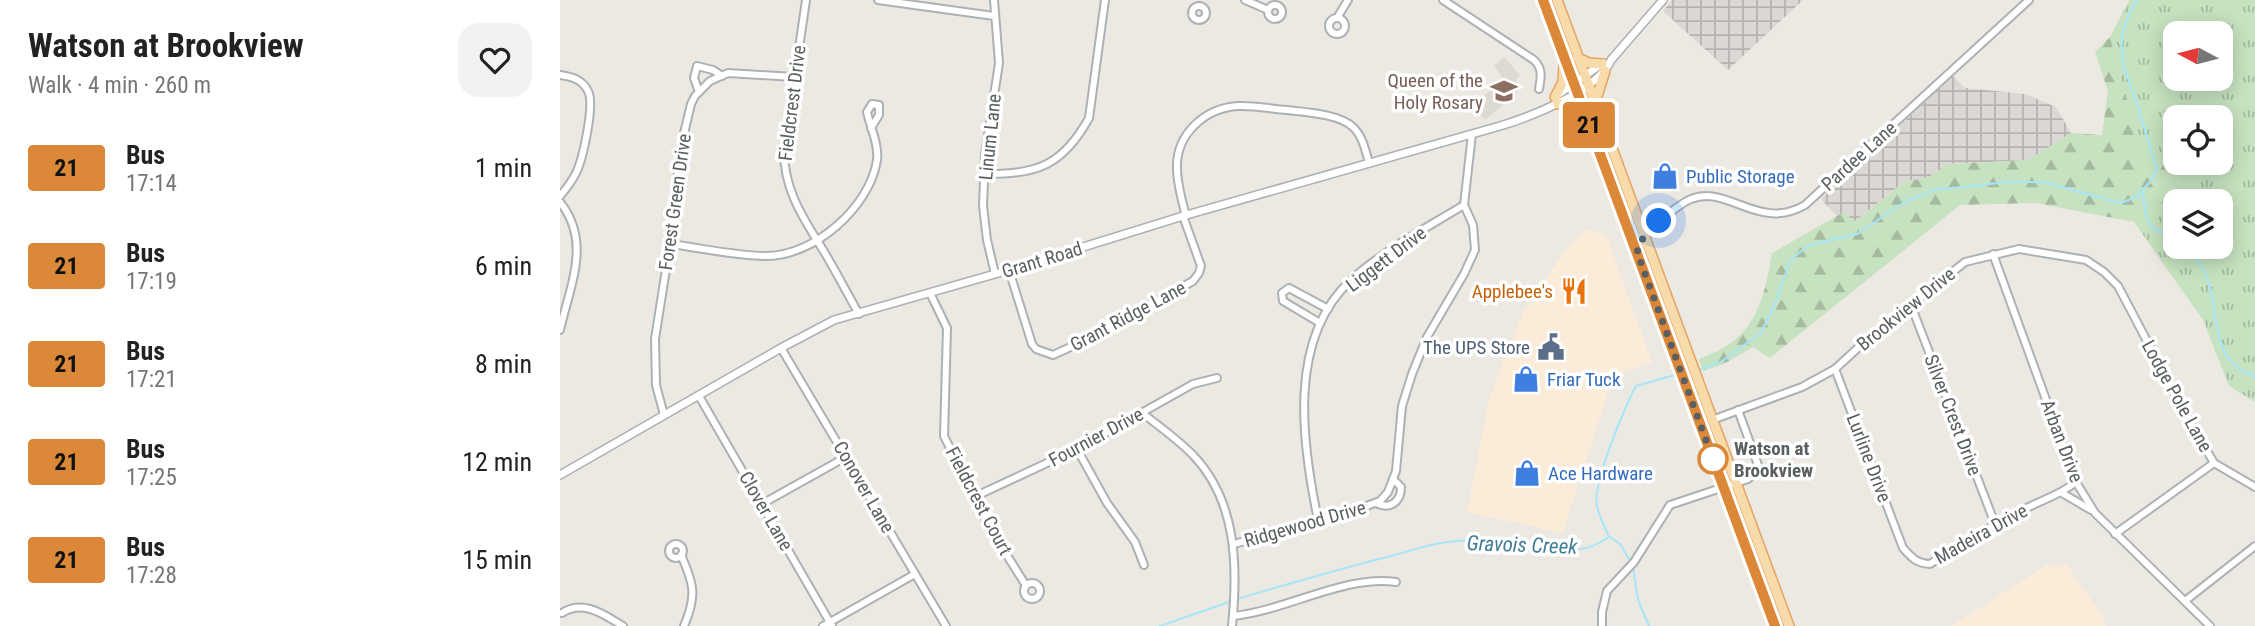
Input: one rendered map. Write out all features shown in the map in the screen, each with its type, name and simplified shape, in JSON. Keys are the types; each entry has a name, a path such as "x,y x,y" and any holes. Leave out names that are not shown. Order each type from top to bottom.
{"main road":[{"path":"1543,0 1584,110 1692,364 1789,626"},
{"path":"1557,0 1638,220 1641,243 1679,368 1775,626"},
{"path":"1578,58 1589,63 1606,65 1595,105"},
{"path":"1564,59 1563,82 1554,102 1584,110"},
{"path":"1638,220 1659,221"},
{"path":"1641,243 1659,221"}],"street":[{"name":"Fieldcrest Drive","path":"806,0 784,166 788,187 806,226 817,240 859,314"},
{"path":"878,0 994,16"},
{"name":"Linum Lane","path":"994,0 999,63 985,155 985,218 995,274"},
{"path":"985,174 1027,173 1042,168 1069,149 1080,134 1089,118 1105,0"},
{"path":"1203,8 1209,0"},
{"path":"1245,0 1268,10"},
{"path":"1337,18 1348,0"},
{"path":"1443,0 1534,60 1542,73 1539,89"},
{"name":"Grant Road","path":"560,475 834,320 1531,115 1576,88 1606,65 1663,0"},
{"name":"Pardee Lane","path":"1659,221 1682,204 1702,197 1714,197 1768,214 1794,211 1805,205 2029,0"},
{"name":"Forest Green Drive","path":"664,415 656,385 655,339 670,244 681,146 691,104 699,92 694,78 697,66 713,69 722,75"},
{"path":"699,92 710,81 722,75 741,72 794,77"},
{"path":"560,75 579,80 590,93 591,105 581,163 575,177 560,196"},
{"path":"1185,216 1177,167 1180,146 1199,118 1222,108 1240,106 1309,112 1345,121 1362,139 1369,162"},
{"path":"670,244 768,256 800,251 848,215 860,201 872,180 877,157 871,128"},
{"path":"1464,205 1472,134"},
{"path":"560,202 574,226 578,249 560,330"},
{"name":"Liggett Drive","path":"1318,520 1309,476 1304,387 1320,323 1350,281 1400,243 1464,205"},
{"name":"Ridgewood Drive","path":"1234,544 1376,503 1388,492 1394,480 1402,406 1412,374 1427,337 1475,250 1473,225 1464,205"},
{"name":"Grant Ridge Lane","path":"1009,270 1032,344 1036,349 1053,355 1086,340 1193,281 1201,265 1185,216"},
{"name":"Brookview Drive","path":"1712,419 1802,387 1835,369 1965,262 2019,249 2086,260 2118,286"},
{"name":"Arban Drive","path":"1993,254 2076,482 2095,513 2210,626"},
{"name":"Lodge Pole Lane","path":"2118,286 2186,417 2214,463 2255,487"},
{"path":"1320,323 1283,301 1282,293 1289,288 1328,309"},
{"name":"Fieldcrest Court","path":"930,293 947,328 944,436 988,524 1025,584"},
{"name":"Silver Crest Drive","path":"1910,305 1995,524"},
{"name":"Conover Lane","path":"781,348 946,626"},
{"name":"Lurline Drive","path":"1835,369 1903,548"},
{"name":"Fournier Drive","path":"974,497 1077,449 1193,384 1217,379"},
{"name":"Clover Lane","path":"699,396 831,624"},
{"path":"1602,626 1607,592 1631,565 1670,505 1754,476 1758,465 1738,410"},
{"path":"1142,413 1192,454 1205,470 1226,508 1234,544 1232,626"},
{"path":"1077,449 1107,503 1135,542 1144,565"},
{"path":"762,504 846,457"},
{"path":"2115,534 2214,463"},
{"name":"Ridgewood Drive","path":"1376,503 1383,507 1392,505 1398,499 1401,487 1394,480"},
{"name":"Madeira Drive","path":"1903,548 1913,560 1930,564 2042,499 2062,494 2076,482"},
{"path":"2062,494 2095,513"},
{"path":"2185,601 2255,546"},
{"path":"681,555 694,589 691,610 684,626"},
{"path":"823,626 831,624 915,574"},
{"path":"1233,615 1254,612 1371,580 1396,582"},
{"path":"560,622 561,612 573,608 592,608 623,626"}],"shaded area":[{"path":"1672,0 1803,0 1728,70 1663,11"},
{"name":"Queen of the Holy Rosary","path":"1504,57 1520,75 1516,80 1519,88 1516,94 1485,120 1472,105 1504,80 1494,66"},
{"path":"1953,76 1965,88 2025,94 2056,107 2071,133 2029,160 1947,164 1929,177 1904,182 1854,222 1844,212 1837,216 1821,199"},
{"path":"1587,229 1607,237 1652,362 1613,377 1563,533 1467,512 1489,398 1524,310 1570,244"},
{"path":"2047,565 2067,565 2107,626 1951,626"}],"green space":[{"path":"2129,0 2255,0 2255,402 2229,386 2203,320 2134,222 2163,203 2163,259 2233,259 2233,189 2172,189 2169,175 2233,175 2233,105 2163,105 2163,162 2142,154 2110,37"},
{"path":"2110,37 2142,153 2163,162 2163,175 2169,175 2172,189 2163,189 2163,203 2134,222 2036,203 1960,205 1770,358 1753,347 1724,364 1703,371 1699,359 1732,342 1753,319 1765,289 1772,253 1844,212 1855,222 1904,182 1929,177 1947,164 2028,160 2071,133 2102,135 2108,91 2095,52"}],"waterway":[{"name":"Gravois Creek","path":"1698,370 1721,362 1761,333 1790,261 1800,252 1810,245 1857,234 1903,203 1933,190 2008,182 2043,182 2121,203 2136,197 2150,182 2157,169 2122,55 2124,29 2137,0"},
{"path":"2143,193 2147,219 2163,234"},
{"path":"2196,259 2208,280 2221,344 2228,357 2239,368 2255,376"},
{"name":"Gravois Creek","path":"1237,599 1441,543 1507,540 1565,550 1594,545 1609,537 1597,506 1599,481 1631,396 1636,386 1678,374"},
{"path":"1610,537 1620,544 1631,562"},
{"path":"1633,567 1638,600 1649,626"},
{"name":"Gravois Creek","path":"1160,626 1232,601"}],"bus line":[{"name":"21","path":"1543,0 1775,626"}],"place":[{"name":"Queen of the Holy Rosary","path":"1504,91"},
{"name":"Public Storage","path":"1665,176"},
{"name":"Applebee's","path":"1574,291"},
{"name":"The UPS Store","path":"1551,347"},
{"name":"Friar Tuck","path":"1526,379"},
{"name":"Watson at Brookview","path":"1713,459"},
{"name":"Ace Hardware","path":"1527,473"}],"route":[{"path":"1659,221 1646,231 1637,252 1713,459"}]}
